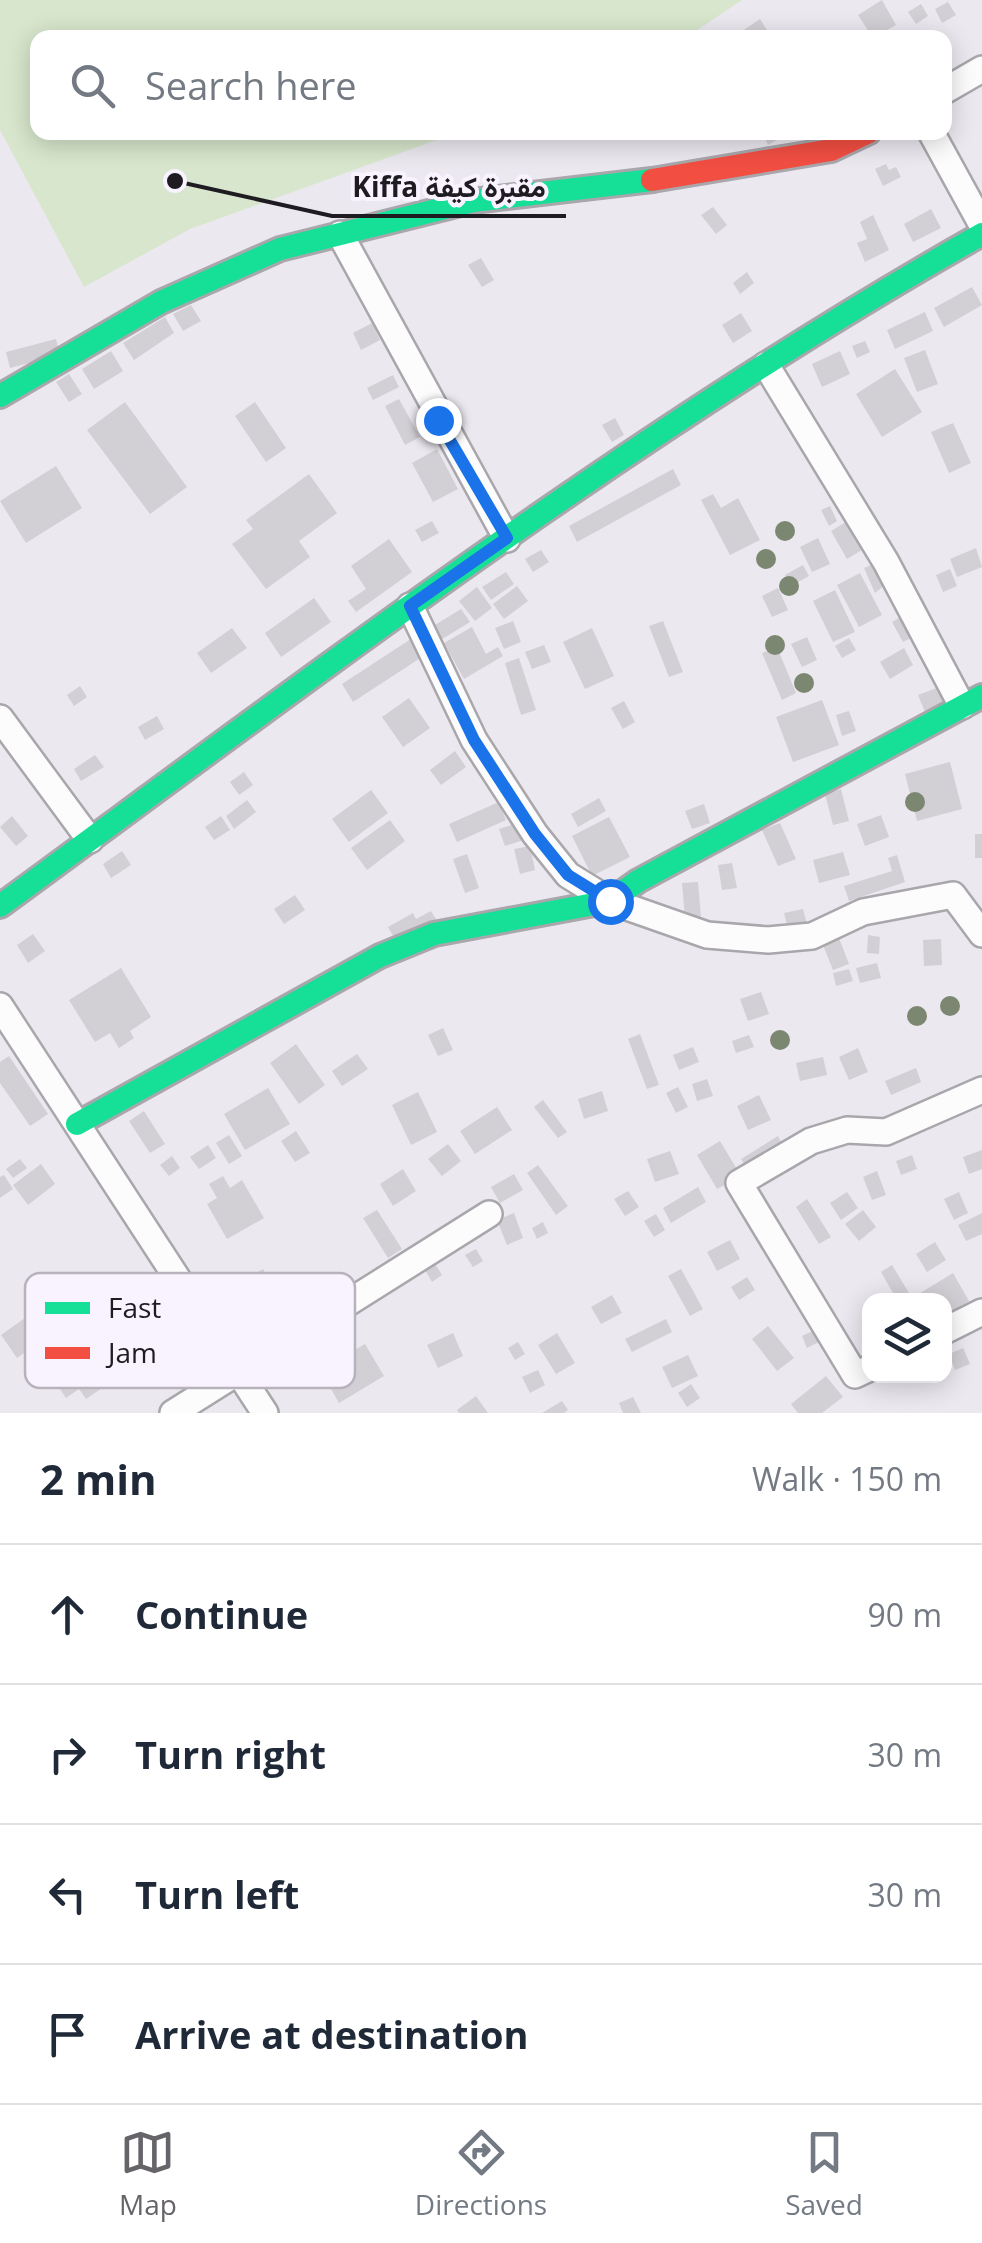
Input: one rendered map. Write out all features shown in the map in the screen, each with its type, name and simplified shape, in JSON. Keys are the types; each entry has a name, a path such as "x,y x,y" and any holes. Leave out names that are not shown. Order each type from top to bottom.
{"street":[{"path":"952,86 982,69"},
{"path":"0,396 161,302 280,250 474,201 703,174 831,150 852,140"},
{"path":"935,140 982,225"},
{"path":"340,234 507,538"},
{"path":"0,906 507,538 889,286 982,234"},
{"path":"77,1124 380,956 434,934 610,901 638,881 972,701 766,365"},
{"path":"410,606 474,740 535,834 568,875 610,901 707,935 768,940 812,936 863,912 953,895 982,934"},
{"path":"0,718 90,840"},
{"path":"0,1006 174,1273"},
{"path":"862,1372 855,1375 740,1183 810,1142 847,1130 886,1132 982,1090"},
{"path":"355,1299 489,1214"},
{"path":"952,1326 982,1312"},
{"path":"173,1413 214,1388"},
{"path":"248,1388 264,1413"}],"green space":[{"path":"0,0 742,0 697,30 30,30 30,140 437,140 190,229 84,287 0,130"}],"building":[{"path":"882,0 896,25 887,30 868,30 858,15"},
{"path":"948,2 956,15 942,23 935,9"},
{"path":"921,4 928,16 916,24 908,12"},
{"path":"760,19 767,30 744,30"},
{"path":"886,164 889,170 896,167 901,177 883,186 875,169"},
{"path":"713,207 727,225 716,234 701,215"},
{"path":"931,209 941,228 913,242 904,224"},
{"path":"873,215 889,250 865,262 857,243 867,239 860,222"},
{"path":"481,258 494,280 482,287 468,265"},
{"path":"747,272 754,283 740,294 733,283"},
{"path":"972,287 982,305 944,327 934,308"},
{"path":"191,305 201,321 183,331 173,314"},
{"path":"925,312 933,331 895,349 887,330"},
{"path":"741,313 752,331 733,343 722,325"},
{"path":"165,317 174,333 134,360 123,343"},
{"path":"372,323 380,340 361,350 353,333"},
{"path":"56,339 60,355 10,368 6,352"},
{"path":"865,341 870,352 857,358 852,346"},
{"path":"925,350 938,384 917,392 904,358"},
{"path":"111,351 123,371 94,389 82,369"},
{"path":"840,351 850,374 822,387 812,364"},
{"path":"895,369 922,412 882,437 856,394"},
{"path":"69,374 82,394 69,402 56,382"},
{"path":"393,375 399,387 373,400 367,388"},
{"path":"399,399 420,437 405,445 385,406"},
{"path":"125,402 187,487 150,514 87,430"},
{"path":"255,402 286,448 266,462 235,416"},
{"path":"615,418 624,435 612,442 602,425"},
{"path":"953,423 971,463 949,473 931,432"},
{"path":"437,449 458,489 433,502 412,463"},
{"path":"56,466 82,508 26,543 0,501"},
{"path":"673,469 681,485 577,542 569,526"},
{"path":"309,474 337,513 299,541 310,557 266,589 232,544 253,529 246,520"},
{"path":"713,494 721,508 738,498 760,540 730,555 701,500"},
{"path":"830,506 837,521 829,526 821,510"},
{"path":"851,519 867,547 847,559 831,531"},
{"path":"432,521 439,533 422,542 415,530"},
{"path":"818,538 830,564 812,572 800,547"},
{"path":"389,539 412,572 356,612 348,601 366,589 351,566"},
{"path":"976,548 982,567 957,577 950,559"},
{"path":"541,550 549,562 533,572 525,559"},
{"path":"876,563 886,584 875,593 864,568"},
{"path":"803,565 809,576 791,586 785,575"},
{"path":"950,569 957,586 943,592 936,575"},
{"path":"506,572 514,584 491,600 482,587"},
{"path":"860,573 882,615 859,627 837,585"},
{"path":"517,586 528,601 504,619 493,604"},
{"path":"477,587 492,608 475,621 459,601"},
{"path":"778,588 788,610 772,617 762,596"},
{"path":"835,590 855,632 833,642 813,601"},
{"path":"314,598 331,622 281,657 265,633"},
{"path":"461,609 470,622 439,641 430,628"},
{"path":"911,611 923,632 903,642 892,622"},
{"path":"513,621 521,642 504,649 495,628"},
{"path":"663,621 683,672 669,677 649,626"},
{"path":"472,627 486,654 498,647 503,656 464,679 444,643"},
{"path":"232,628 247,648 211,673 197,653"},
{"path":"592,628 614,676 585,689 563,642"},
{"path":"417,635 428,653 353,702 342,684"},
{"path":"807,637 817,660 802,667 791,644"},
{"path":"849,638 856,650 842,658 835,646"},
{"path":"544,645 551,662 532,669 525,652"},
{"path":"777,647 796,693 782,700 762,653"},
{"path":"904,648 913,665 890,679 880,662"},
{"path":"519,658 536,710 521,715 505,663"},
{"path":"80,686 87,697 74,706 67,695"},
{"path":"942,686 949,703 925,712 918,695"},
{"path":"409,698 430,728 403,747 382,717"},
{"path":"822,700 839,745 793,762 776,717"},
{"path":"624,701 635,722 623,729 611,708"},
{"path":"849,711 856,731 842,736 836,715"},
{"path":"157,716 164,729 145,740 138,727"},
{"path":"455,751 466,767 441,785 430,770"},
{"path":"95,755 104,767 81,781 74,769"},
{"path":"950,762 962,809 917,821 905,774"},
{"path":"244,772 253,785 239,795 230,782"},
{"path":"841,789 849,821 833,825 825,794"},
{"path":"371,790 388,813 349,842 332,819"},
{"path":"599,798 606,811 578,827 571,814"},
{"path":"247,800 256,812 234,829 226,816"},
{"path":"499,802 506,820 457,842 449,824"},
{"path":"704,804 710,823 692,829 685,811"},
{"path":"881,815 889,837 865,846 857,824"},
{"path":"12,816 28,836 16,846 0,827"},
{"path":"221,816 230,830 214,840 205,827"},
{"path":"609,817 630,857 592,876 572,836"},
{"path":"390,820 405,841 367,870 351,848"},
{"path":"524,821 530,838 505,846 499,829"},
{"path":"780,823 796,859 778,866 762,830"},
{"path":"975,834 982,834 982,858 975,858"},
{"path":"530,846 535,870 520,874 514,849"},
{"path":"122,851 131,865 111,878 103,864"},
{"path":"843,852 850,875 819,883 813,860"},
{"path":"467,854 479,888 465,893 453,859"},
{"path":"897,855 905,882 849,901 844,886 892,871 888,858"},
{"path":"732,863 737,888 722,890 718,865"},
{"path":"698,882 701,917 685,918 682,883"},
{"path":"295,895 305,910 284,924 274,909"},
{"path":"803,909 807,924 788,929 784,913"},
{"path":"431,911 437,921 397,943 388,927 413,913 416,919"},
{"path":"33,934 45,951 28,963 17,945"},
{"path":"868,935 880,937 879,954 867,953"},
{"path":"839,938 849,964 833,970 823,945"},
{"path":"941,939 942,965 924,966 923,940"},
{"path":"877,963 881,978 860,983 856,968"},
{"path":"121,968 151,1017 130,1031 134,1038 119,1048 110,1033 95,1042 69,1000"},
{"path":"849,969 853,981 836,986 833,973"},
{"path":"761,992 769,1014 748,1021 740,999"},
{"path":"443,1028 453,1050 438,1056 428,1035"},
{"path":"640,1034 659,1085 647,1089 628,1039"},
{"path":"749,1035 754,1047 736,1053 732,1041"},
{"path":"296,1044 325,1085 299,1104 270,1063"},
{"path":"693,1047 699,1062 679,1070 673,1055"},
{"path":"858,1048 868,1072 849,1080 839,1057"},
{"path":"357,1054 368,1069 342,1086 332,1071"},
{"path":"9,1056 48,1114 30,1126 0,1083 0,1062"},
{"path":"823,1057 827,1075 800,1081 796,1063"},
{"path":"916,1068 921,1082 891,1095 885,1081"},
{"path":"707,1079 713,1096 697,1101 692,1084"},
{"path":"678,1087 688,1107 676,1113 666,1093"},
{"path":"268,1088 290,1124 245,1150 224,1114"},
{"path":"602,1091 608,1111 584,1119 578,1099"},
{"path":"418,1092 437,1132 411,1145 392,1105"},
{"path":"759,1095 771,1120 748,1130 737,1106"},
{"path":"543,1100 567,1132 558,1138 534,1107"},
{"path":"497,1107 512,1130 475,1154 460,1131"},
{"path":"144,1111 165,1144 150,1153 129,1121"},
{"path":"296,1131 310,1153 295,1162 281,1141"},
{"path":"229,1135 242,1156 229,1164 216,1143"},
{"path":"778,1136 785,1149 749,1172 741,1159"},
{"path":"720,1141 741,1176 717,1189 697,1155"},
{"path":"448,1144 461,1161 442,1176 428,1159"},
{"path":"208,1145 216,1158 199,1169 190,1157"},
{"path":"982,1150 982,1169 969,1174 963,1157"},
{"path":"670,1151 679,1174 655,1182 647,1159"},
{"path":"912,1155 917,1169 901,1175 896,1161"},
{"path":"172,1156 180,1168 169,1176 160,1165"},
{"path":"20,1159 27,1168 13,1178 6,1169"},
{"path":"41,1164 55,1184 28,1205 13,1185"},
{"path":"538,1165 568,1206 556,1215 527,1173"},
{"path":"403,1169 416,1191 393,1206 380,1184"},
{"path":"877,1171 886,1195 872,1200 863,1177"},
{"path":"514,1174 523,1190 500,1203 491,1187"},
{"path":"4,1175 13,1189 0,1198 0,1177"},
{"path":"223,1176 230,1188 242,1180 264,1218 227,1239 207,1204 217,1198 209,1184"},
{"path":"698,1187 706,1202 671,1223 663,1208"},
{"path":"628,1191 639,1207 625,1216 614,1199"},
{"path":"847,1192 858,1208 841,1220 830,1203"},
{"path":"959,1192 968,1213 954,1220 944,1199"},
{"path":"807,1199 831,1237 819,1244 796,1207"},
{"path":"377,1210 402,1249 388,1258 363,1218"},
{"path":"863,1210 876,1227 859,1241 845,1224"},
{"path":"514,1213 523,1238 507,1245 497,1220"},
{"path":"982,1213 982,1234 966,1241 958,1225"},
{"path":"656,1214 665,1230 654,1237 644,1221"},
{"path":"543,1222 548,1233 537,1239 532,1228"},
{"path":"730,1240 740,1259 717,1271 707,1252"},
{"path":"935,1242 946,1260 927,1272 916,1254"},
{"path":"476,1249 483,1261 473,1267 465,1255"},
{"path":"435,1264 442,1275 432,1282 425,1270"},
{"path":"892,1265 909,1293 893,1293 881,1272"},
{"path":"681,1269 703,1309 690,1316 668,1276"},
{"path":"953,1273 969,1301 952,1311 952,1293 920,1293"},
{"path":"747,1277 755,1290 739,1300 731,1287"},
{"path":"612,1295 622,1313 601,1324 591,1307"},
{"path":"25,1318 25,1352 17,1358 1,1335"},
{"path":"666,1319 672,1332 632,1352 625,1339"},
{"path":"768,1326 794,1358 777,1371 752,1339"},
{"path":"821,1327 827,1338 807,1348 802,1336"},
{"path":"453,1333 463,1356 438,1368 427,1345"},
{"path":"557,1333 575,1363 556,1374 538,1345"},
{"path":"518,1342 525,1354 515,1360 508,1348"},
{"path":"365,1344 384,1376 339,1403 330,1388 355,1388 355,1350"},
{"path":"963,1348 970,1364 955,1370 952,1353"},
{"path":"688,1355 698,1376 672,1388 662,1367"},
{"path":"538,1370 545,1385 530,1393 522,1377"},
{"path":"826,1376 843,1397 822,1413 798,1413 791,1404"},
{"path":"691,1384 700,1398 687,1407 678,1393"},
{"path":"59,1388 102,1388 86,1399 79,1389 66,1398"},
{"path":"476,1396 488,1413 459,1413 457,1410"},
{"path":"633,1397 641,1413 623,1413 619,1403"},
{"path":"562,1401 568,1410 564,1413 542,1413"}],"traffic: fast":[{"path":"0,396 161,302 280,249 473,201 652,180"},
{"path":"0,906 481,555 728,388 982,234"},
{"path":"77,1124 380,956 434,934 610,901 638,881 982,696"}],"traffic: jam":[{"path":"652,180 831,150 852,140"}],"place":[{"name":"Kiffa مقبرة كيفة","path":"175,181"}],"route":[{"path":"438,420 507,538 410,606 433,647 474,740 503,788 568,875 610,901"}]}
